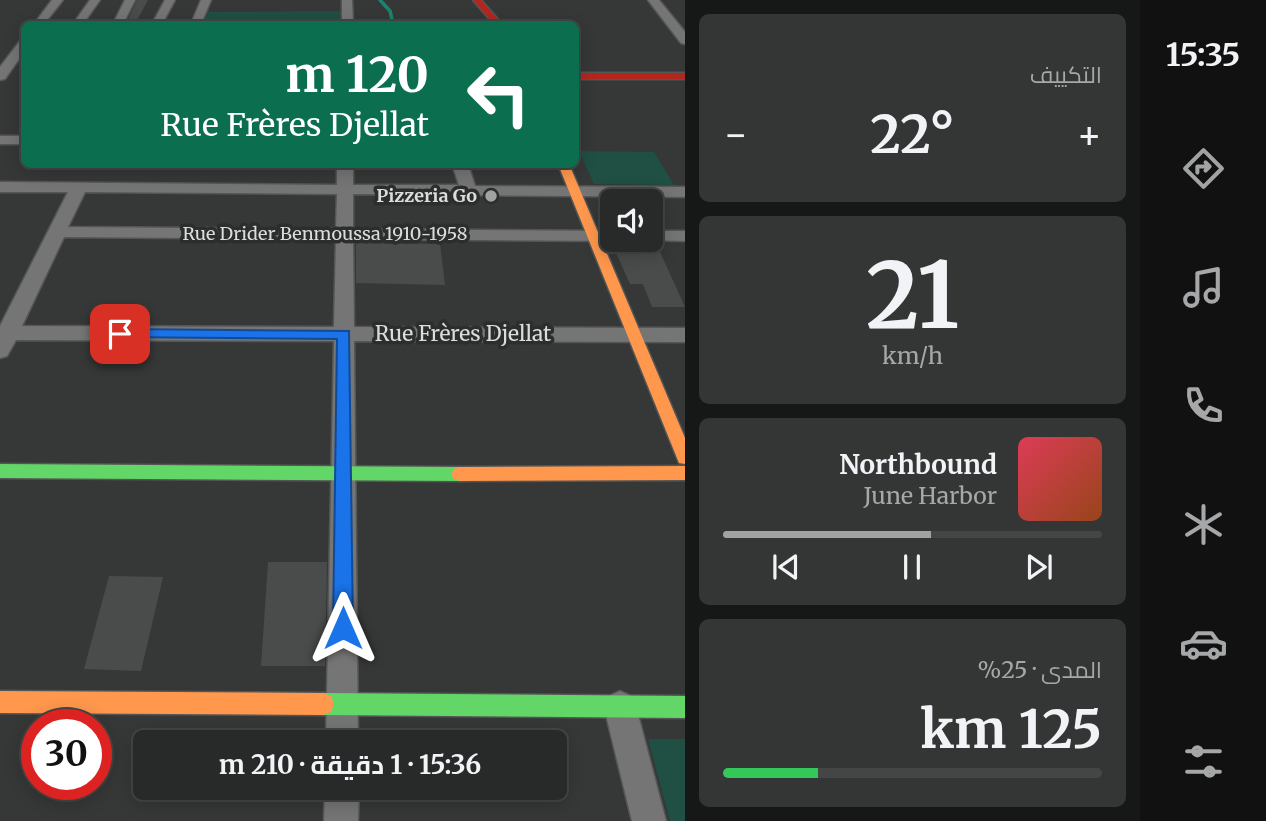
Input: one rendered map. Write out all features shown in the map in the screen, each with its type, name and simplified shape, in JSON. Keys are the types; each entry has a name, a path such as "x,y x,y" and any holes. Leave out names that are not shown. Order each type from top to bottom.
{"main road":[{"path":"477,0 495,21"},
{"path":"579,76 685,76"},
{"path":"564,168 685,458"},
{"path":"0,471 344,475 685,473"},
{"path":"0,702 685,707"}],"street":[{"path":"41,21 58,0"},
{"path":"80,21 95,0"},
{"path":"120,21 130,0"},
{"path":"159,21 170,0"},
{"path":"198,21 206,0"},
{"path":"347,0 348,21"},
{"path":"653,0 685,40"},
{"path":"1,74 21,48"},
{"path":"1,74 21,72"},
{"path":"0,140 21,140"},
{"path":"342,730 345,168"},
{"path":"461,168 468,190"},
{"path":"0,187 685,192"},
{"path":"3,339 79,187"},
{"name":"Rue Drider Benmoussa 1910-1958","path":"57,232 600,236"},
{"path":"663,236 685,236"},
{"name":"Rue Frères Djellat","path":"3,339 344,334 685,335"},
{"path":"620,707 649,821"},
{"path":"341,821 342,800"}],"green space":[{"path":"340,11 341,21 204,21 208,12"},
{"path":"579,151 654,152 674,185 594,184"},
{"path":"648,739 685,739 685,821 670,821"}],"building":[{"path":"137,0 148,0 137,21 127,21"},
{"path":"356,243 440,244 445,285 356,283"},
{"path":"616,252 660,252 685,307 652,307 643,284 630,284"},
{"path":"268,562 327,562 325,666 261,666"},
{"path":"109,576 163,577 141,671 84,669"}],"waterway":[{"path":"380,0 390,11 392,21"}],"traffic: fast":[{"path":"0,471 460,474"},
{"path":"323,704 685,707"}],"traffic: slow":[{"path":"565,168 685,458"},
{"path":"460,474 685,473"},
{"path":"0,702 323,704"}],"traffic: jam":[{"path":"477,0 495,21"},
{"path":"579,76 685,76"}],"place":[{"name":"Pizzeria Go","path":"491,196"}],"route":[{"path":"120,334 344,334 343,628"}]}
